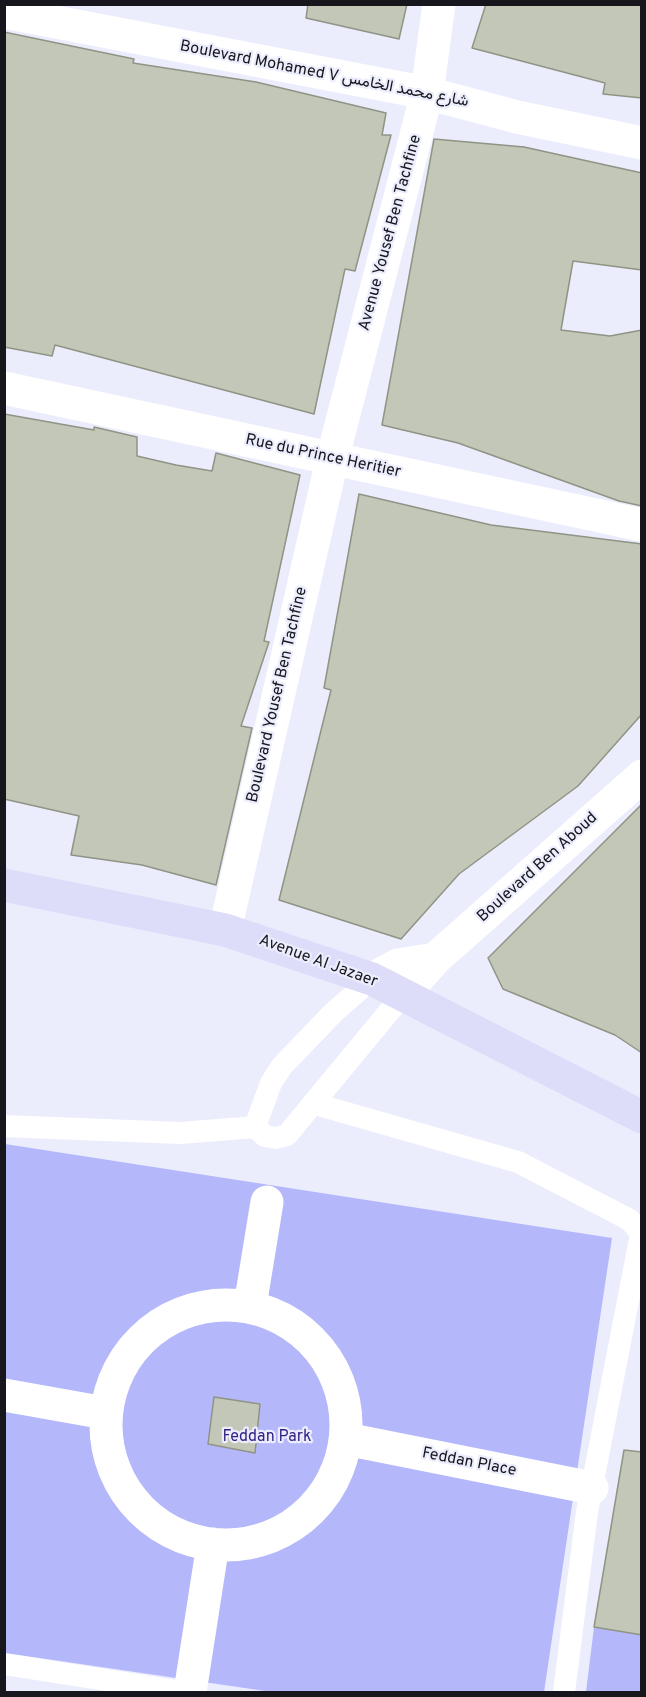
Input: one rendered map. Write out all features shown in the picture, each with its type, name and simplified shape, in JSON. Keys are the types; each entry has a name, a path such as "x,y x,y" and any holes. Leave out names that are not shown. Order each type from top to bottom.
{"main road":[{"name":"Avenue Al Jazaer","path":"4,885 225,930 372,979 642,1117"}],"street":[{"name":"Avenue Yousef Ben Tachfine","path":"332,460 427,93 439,4"},
{"name":"Boulevard Mohamed V شارع محمد الخامس","path":"4,12 427,93 517,117 642,143"},
{"name":"Rue du Prince Heritier","path":"4,388 642,525"},
{"name":"Boulevard Yousef Ben Tachfine","path":"225,930 332,460"},
{"name":"Boulevard Ben Aboud","path":"402,996 435,959 642,776"},
{"path":"372,979 398,965 435,959"},
{"path":"250,1306 267,1202"},
{"path":"210,1305 250,1306 284,1319 313,1340 334,1370 345,1403 346,1439 336,1476 315,1506 286,1530 251,1543 213,1544 177,1535 145,1514 121,1485 107,1450 105,1413 116,1374 139,1341 171,1317 210,1305"},
{"path":"4,1395 105,1413"},
{"name":"Feddan Place","path":"346,1439 592,1488"},
{"path":"190,1692 213,1544"}],"lane":[{"path":"256,1127 263,1099 282,1066 334,1012 372,979"},
{"path":"4,1126 180,1133 256,1127 270,1138 287,1136 402,996"},
{"path":"315,1104 518,1162 630,1220 641,1234 592,1488 564,1692"},
{"path":"4,1664 183,1692"}],"green space":[{"name":"Feddan Park","path":"5,1144 612,1238 544,1692 272,1692 5,1653"},
{"path":"594,1627 641,1635 641,1692 586,1692"}],"building":[{"path":"308,4 407,4 399,39 306,18"},
{"path":"486,4 642,4 642,98 603,94 605,83 472,48"},
{"path":"4,32 134,59 133,63 256,82 386,113 382,135 391,135 355,271 345,269 314,414 55,345 52,356 4,347"},
{"path":"434,139 524,147 642,173 642,270 573,261 561,330 610,336 642,330 642,506 619,501 458,443 382,425"},
{"path":"4,414 94,430 94,427 137,437 137,456 176,465 212,471 216,453 300,475 264,641 269,642 241,726 252,728 216,885 142,865 71,855 79,816 4,799"},
{"path":"359,494 491,525 642,544 642,714 578,786 459,874 401,939 279,900 331,690 324,688"},
{"path":"642,804 642,1053 615,1035 503,989 488,958"},
{"path":"214,1397 260,1404 255,1453 208,1444"},
{"path":"624,1450 642,1452 642,1635 594,1627"}]}
